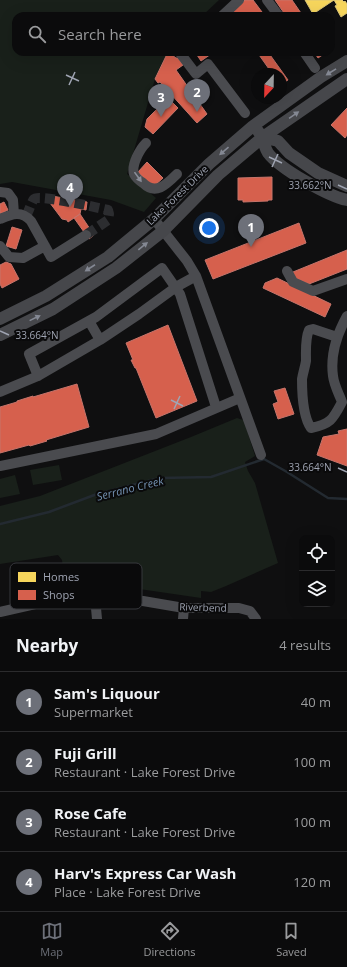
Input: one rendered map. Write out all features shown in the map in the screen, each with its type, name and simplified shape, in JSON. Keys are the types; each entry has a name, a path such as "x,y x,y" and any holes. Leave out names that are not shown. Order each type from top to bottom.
{"main road":[{"name":"Lake Forest Drive","path":"0,319 46,296 108,256 154,219 209,164 253,126 347,61"},
{"name":"Lake Forest Drive","path":"0,335 53,309 116,268 163,231 218,175 263,137 347,79"},
{"path":"253,126 263,137 268,153 279,163 311,185 347,200"},
{"path":"263,137 278,141 289,153 318,173 347,186"}],"street":[{"path":"226,12 239,0"},
{"path":"267,0 276,12"},
{"path":"182,56 196,74 208,64 245,113"},
{"path":"307,56 315,68"},
{"path":"146,142 138,152 134,171 136,177 148,188 157,189 167,184 177,174"},
{"path":"0,192 8,193 13,200 14,214"},
{"path":"0,219 14,214 21,214 28,217 52,257 86,236"},
{"path":"154,219 187,261 196,276 261,455"},
{"path":"0,246 9,257 23,258 45,246"},
{"path":"38,376 29,354 89,321 162,268 180,294 216,407"},
{"path":"287,271 293,282 313,291 347,279"},
{"path":"0,392 38,376 100,340 176,287 196,276"},
{"path":"337,337 313,329 307,334 306,363 302,378 303,399 308,424 311,428 323,425 333,419 345,403 333,377 332,358 337,337 347,316"},
{"path":"89,321 100,340"},
{"path":"0,466 156,434 240,398"},
{"name":"Riverbend","path":"142,601 184,608 239,608 250,611 256,619"},
{"path":"183,619 184,608"},
{"name":"Riverbend","path":"0,612 13,609"},
{"path":"97,609 97,619"}],"shaded area":[{"path":"0,0 219,0 206,12 12,12 12,56 166,56 155,79 127,174 156,198 144,212 111,200 12,182 0,184"},
{"path":"237,418 246,421 246,427 255,456 245,462 255,483 278,563 211,592 201,591 201,598 142,589 142,563 62,563 58,555 0,564 0,506 40,496"},
{"path":"59,465 62,480 33,485 30,470"},
{"path":"15,475 20,494 0,498 0,479"}],"building: Homes":[{"path":"305,0 334,0 316,12 312,12"},
{"path":"334,0 342,0 347,4 347,13 341,17 335,6 337,5"}],"building: Shops":[{"path":"245,0 253,0 262,12 232,12"},
{"path":"275,0 292,0 300,12 283,12"},
{"path":"166,56 173,56 178,58 183,65 176,70 207,114 197,123 160,82 158,83 155,79"},
{"path":"198,56 208,56 201,61"},
{"path":"260,56 271,56 279,68 268,68"},
{"path":"168,98 178,108 153,134 145,127 147,119"},
{"path":"347,108 347,135 345,138 331,125"},
{"path":"147,162 163,178 153,187 138,172"},
{"path":"272,177 272,200 243,202 243,200 238,200 238,178"},
{"path":"52,196 87,202 86,210 81,209 80,214 68,222 67,220 62,219 50,203"},
{"path":"4,202 8,210 0,214 0,204"},
{"path":"80,214 94,235 89,239 74,218"},
{"path":"299,223 306,243 213,279 205,260"},
{"path":"12,227 22,230 16,249 6,246"},
{"path":"347,250 347,269 309,284 295,278 293,272"},
{"path":"6,262 11,264 19,279 2,288 0,284 0,265"},
{"path":"277,278 331,304 325,317 263,288 265,283"},
{"path":"168,325 197,401 156,418 136,368 131,360 133,360 126,343"},
{"path":"77,384 89,427 30,446 29,445 0,453 0,407"},
{"path":"285,388 294,414 278,419 273,404 278,402 274,391"},
{"path":"347,429 347,466 317,455 323,437 339,434 338,431"}],"waterway":[{"name":"Serrano Creek","path":"0,524 49,512 97,494 160,478 211,477 264,459 328,498 347,499"}],"tunnel":[{"path":"26,216 33,200 38,198 46,198 108,210 108,220 86,235"}],"place":[{"name":"Fuji Grill","path":"197,112"},
{"name":"Rose Cafe","path":"161,117"},
{"name":"Harv's Express Car Wash","path":"70,207"},
{"name":"Sam's Liquour","path":"251,247"}]}
